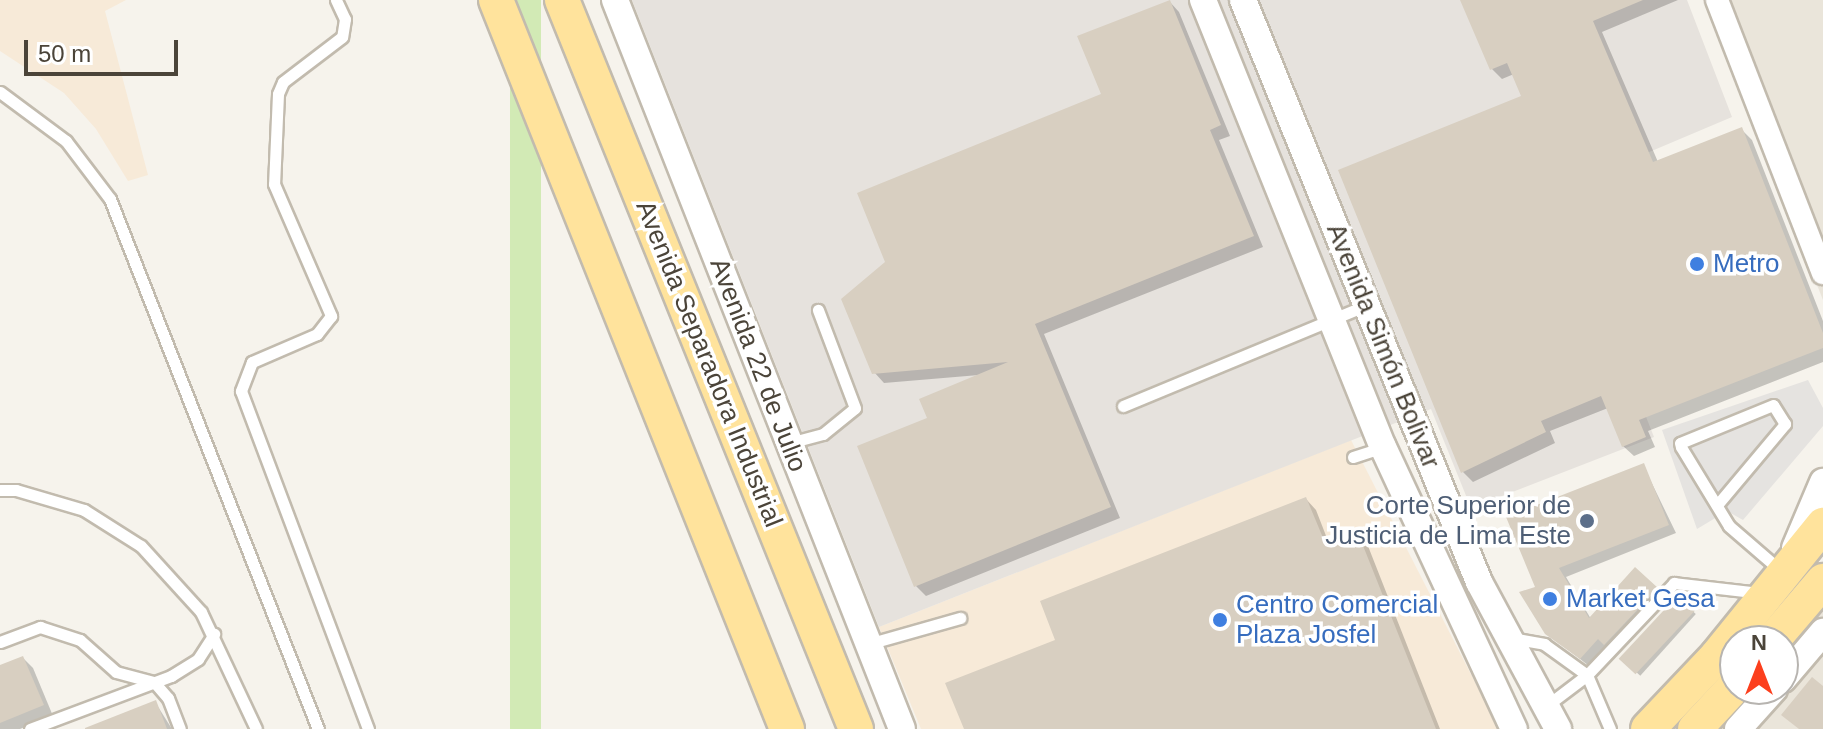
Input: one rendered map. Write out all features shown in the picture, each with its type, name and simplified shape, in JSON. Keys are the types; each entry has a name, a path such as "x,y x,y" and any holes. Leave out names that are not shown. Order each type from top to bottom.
{"main road":[{"path":"496,0 787,729"},
{"name":"Avenida Separadora Industrial","path":"562,0 856,729"},
{"path":"1648,729 1776,584 1823,525"},
{"path":"1786,625 1823,581"},
{"path":"1799,626 1823,613"},
{"path":"1695,729 1719,703"}],"street":[{"name":"Avenida 22 de Julio","path":"615,0 902,729"},
{"name":"Avenida Simón Bolivar","path":"1203,0 1383,447 1514,729"},
{"path":"1717,0 1823,273"},
{"name":"Avenida Simón Bolivar","path":"1248,2 1479,582 1552,718"},
{"path":"1776,584 1823,482"},
{"path":"1799,660 1823,632"},
{"path":"1738,729 1760,705"}],"lane":[{"path":"336,0 345,19 342,37 283,82 278,94 274,184 331,316 317,334 252,362 241,391 368,729"},
{"path":"0,92 66,141 110,199 318,729"},
{"path":"1123,406 1367,305"},
{"path":"789,443 823,434 855,408 818,310"},
{"path":"1717,505 1785,424 1773,405 1682,439 1681,447 1729,526 1776,584"},
{"path":"1353,457 1383,447"},
{"path":"0,490 84,510 141,546 201,612 214,634 256,729"},
{"path":"1552,718 1587,675 1674,583 1776,584"},
{"path":"868,644 960,618"},
{"path":"0,642 40,627 80,640 116,672 154,682 168,698 180,729"},
{"path":"30,729 154,682 198,659 214,634"},
{"path":"1508,637 1544,644 1587,675 1608,728"}],"shaded area":[{"path":"0,0 126,0 105,11 148,175 128,181 96,129 64,93 0,51"},
{"path":"632,0 1687,0 1732,117 1557,191 1654,437 1471,508 1431,409 879,627"},
{"path":"1704,0 1823,0 1823,300"},
{"path":"1808,380 1823,408 1823,426 1743,520 1727,511 1697,529 1662,430"},
{"name":"Centro Comercial Plaza Josfel","path":"1351,440 1499,729 921,729 879,627"},
{"path":"1823,609 1823,729 1712,729 1735,705 1799,705 1799,637"}],"green space":[{"path":"510,0 541,0 541,729 510,729"}],"building":[{"path":"1170,0 1221,125 1210,130 1254,236 1035,324 1111,507 914,587 857,446 927,418 919,399 1008,362 872,374 841,299 885,262 857,193 1101,94 1077,36"},
{"path":"1460,0 1643,0 1593,21 1653,162 1742,127 1823,333 1823,348 1639,420 1646,437 1622,447 1601,396 1541,421 1546,432 1461,473 1338,170 1521,96 1507,63 1490,70"},
{"name":"Corte Superior de Justicia de Lima Este","path":"1644,463 1669,525 1559,568 1589,618 1635,567 1658,588 1604,645 1598,639 1580,659 1545,634 1519,592 1535,587 1506,517"},
{"name":"Centro Comercial Plaza Josfel","path":"1306,497 1326,545 1358,533 1436,729 964,729 945,683 1055,640 1040,601"},
{"path":"1678,595 1695,611 1635,674 1619,659"},
{"path":"23,656 44,705 0,723 0,665"},
{"path":"1812,677 1823,686 1823,729 1799,729 1781,715 1789,705 1799,705 1799,693"},
{"path":"156,700 167,729 85,729 85,728"}],"place":[{"name":"Metro","path":"1697,264"},
{"name":"Corte Superior de Justicia de Lima Este","path":"1587,521"},
{"name":"Market Gesa","path":"1550,599"},
{"name":"Centro Comercial Plaza Josfel","path":"1220,620"}]}
